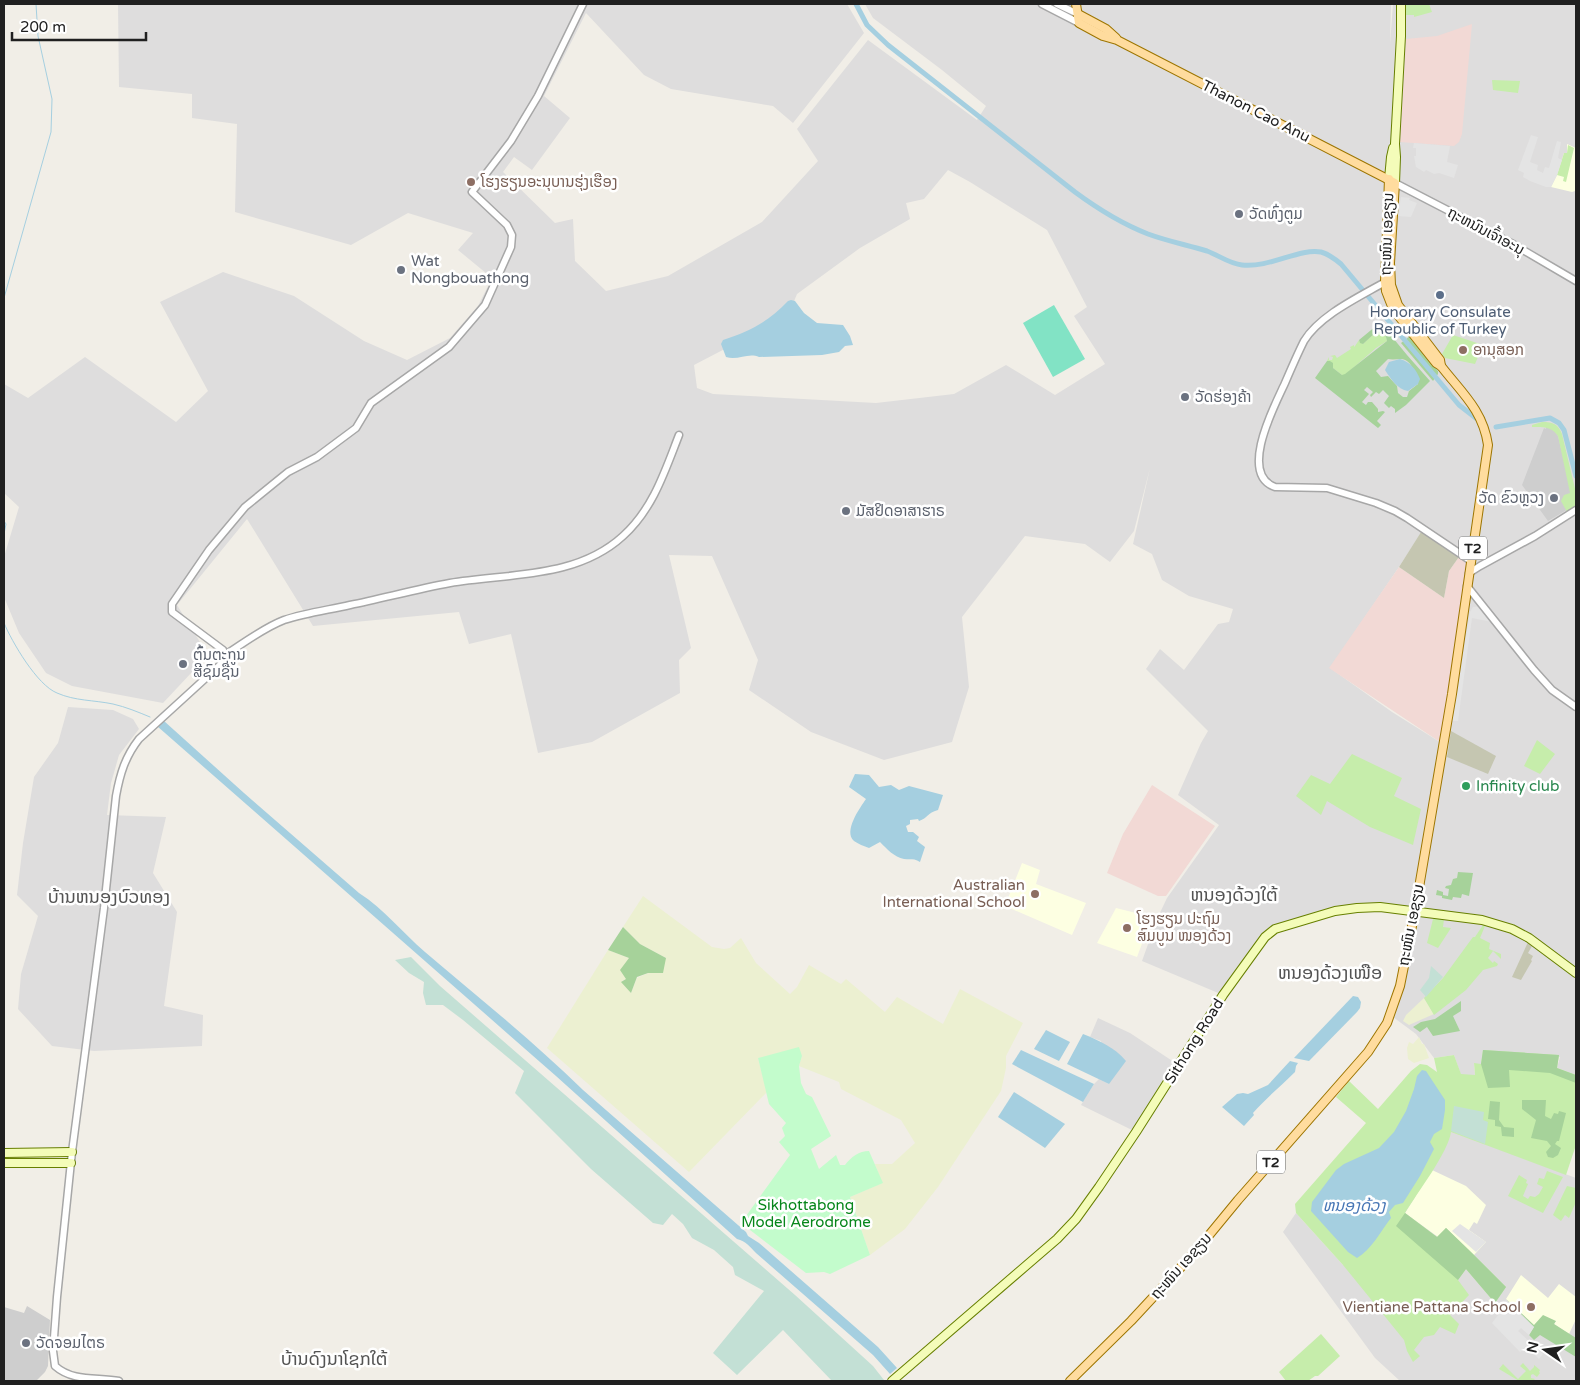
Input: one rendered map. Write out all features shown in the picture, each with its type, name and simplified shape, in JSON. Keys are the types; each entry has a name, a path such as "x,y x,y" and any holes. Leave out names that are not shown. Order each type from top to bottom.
{"main road":[{"path":"1076,4 1079,23"},
{"name":"ຖະໜົນ ເອຊຽນ","path":"1401,4 1395,144 1391,157 1390,263 1392,290 1398,305 1440,360 1441,366"},
{"name":"Thanon Cao Anu","path":"1078,14 1106,29 1117,40"},
{"name":"Thanon Cao Anu","path":"1079,23 1103,36 1117,40 1392,181"},
{"name":"ຖະໜົນ ເອຊຽນ","path":"1070,1381 1131,1321 1196,1251 1238,1200 1338,1088 1387,1024 1400,986 1415,911 1452,694 1488,445 1484,424 1476,409 1393,309 1386,291 1392,181"},
{"name":"Sithong Road","path":"892,1381 1056,1239 1076,1219 1136,1132 1223,995 1266,937 1275,930 1335,911 1380,907 1482,920 1512,929 1529,938 1576,973"},
{"path":"4,1153 72,1152"},
{"path":"4,1163 71,1163"}],"street":[{"path":"225,656 223,650 172,612 172,604 209,550 245,507 288,472 317,457 356,428 371,403 449,347 486,306 511,247 512,235 507,225 472,192 511,141 538,96 583,4"},
{"name":"Thanon Cao Anu","path":"1042,4 1079,23"},
{"name":"Thanon Cao Anu","path":"1057,4 1078,14"},
{"name":"ຖະຫນົນເຈົ້າອະນຸ","path":"1392,181 1503,239 1576,281"},
{"path":"1385,282 1330,315 1307,337 1302,345 1261,441 1260,465 1264,480 1275,487 1327,488 1388,508 1407,518 1471,561"},
{"path":"119,1381 78,1377 61,1372 55,1366 52,1350 72,1152 119,778 129,752 138,739 219,666 225,656 271,626 298,616 450,583 558,569 581,562 606,549 618,541 640,519 652,500 679,435"},
{"path":"1470,573 1576,510"},
{"path":"1468,586 1534,670 1552,690 1576,707"}],"shaded area":[{"path":"118,4 847,4 864,33 793,123 773,106 671,89 644,75 586,13 544,96 570,118 532,170 514,157 503,172 555,223 573,219 575,261 606,291 668,276 762,222 818,161 797,129 868,40 977,120 986,106 873,18 865,4 1391,4 1390,44 1393,4 1576,4 1576,1075 1557,1068 1560,1057 1483,1051 1481,1064 1474,1064 1475,1075 1461,1075 1454,1055 1434,1058 1416,1034 1393,1017 1419,900 1442,749 1415,911 1357,908 1275,929 1223,995 1142,961 1157,919 1167,898 1219,825 1178,795 1208,731 1146,669 1160,649 1184,670 1218,624 1229,622 1233,609 1189,596 1162,580 1152,554 1133,544 1150,468 1134,531 1110,562 1085,544 1025,536 962,617 969,687 952,742 884,760 811,732 749,690 758,660 712,556 669,555 691,648 679,660 680,693 592,742 538,753 511,634 469,644 459,612 313,626 247,519 177,605 208,655 163,703 72,686 46,673 19,633 4,597 4,557 19,507 4,493 4,384 28,398 85,357 176,422 208,391 160,302 223,272 294,296 364,341 407,360 450,338 478,306 492,278 458,250 473,233 408,213 351,245 235,212 237,124 192,118 192,94 119,87","holes":["948,170 1047,230 1087,307 1074,316 1105,364 1055,395 1006,365 954,394 876,403 713,394 697,388 694,365 788,316 797,294 860,248 910,219 906,203 924,199","1423,530 1471,561 1443,744 1392,712 1330,668"]},
{"path":"1472,24 1462,134 1459,142 1454,146 1400,142 1406,39 1437,36"},
{"path":"1531,135 1538,137 1530,162 1538,165 1537,170 1543,173 1545,167 1549,168 1557,141 1561,142 1558,158 1562,160 1551,187 1530,181 1523,177 1524,173 1518,170"},
{"path":"1414,143 1450,146 1447,162 1458,165 1454,178 1439,173 1434,174 1426,170 1424,172 1416,167 1414,156 1416,156 1416,148 1413,148"},
{"path":"1567,144 1576,148 1576,185 1575,191 1572,192 1551,187 1564,153 1567,153"},
{"path":"1401,197 1410,198 1409,200 1417,203 1411,217 1398,216"},
{"path":"1546,427 1554,430 1558,436 1575,505 1548,521 1522,485"},
{"path":"1423,529 1461,554 1449,571 1444,598 1399,567"},
{"path":"1461,554 1471,561 1443,744 1329,668 1399,567 1444,598 1449,571"},
{"path":"1480,606 1492,622 1472,618 1458,721 1452,721 1470,612 1473,607"},
{"path":"68,707 113,710 133,719 139,729 119,755 111,783 107,815 166,817 153,873 177,912 164,1006 203,1015 202,1046 94,1051 52,1046 18,1009 21,974 38,916 17,895 23,843 34,777 58,743"},
{"path":"1451,731 1496,756 1488,774 1447,757"},
{"path":"1152,785 1215,826 1166,896 1158,896 1107,873 1123,834"},
{"name":"Australian International School","path":"1022,863 1040,870 1036,884 1086,903 1072,935 1005,906"},
{"path":"643,896 712,947 730,948 741,938 756,963 790,994 797,987 809,965 841,984 846,979 885,1012 897,997 943,1024 960,989 1023,1023 1006,1056 1006,1068 1001,1091 938,1187 905,1229 870,1255 850,1197 882,1183 875,1164 892,1164 915,1143 901,1120 841,1089 839,1082 799,1066 802,1056 758,1058 767,1092 689,1172 547,1048 608,950 629,958 626,979 622,981 631,993 637,978 648,973 666,958 640,944 623,927"},
{"name":"ໂຮງຮຽນ ປະຖົມ ສົມບູນ ໜອງດ້ວງ","path":"1116,908 1152,917 1137,957 1097,943"},
{"path":"1528,942 1532,946 1528,953 1533,956 1521,980 1512,977"},
{"path":"411,957 440,986 795,1295 873,1366 884,1380 832,1381 783,1330 737,1375 713,1353 764,1291 735,1275 733,1267 714,1250 692,1238 683,1224 672,1214 663,1225 653,1223 591,1169 515,1093 524,1071 443,1005 426,1005 423,993 424,982 409,973 395,960"},
{"path":"1431,966 1443,977 1426,997 1420,990 1429,978"},
{"path":"1424,998 1434,1014 1409,1025 1403,1021 1406,1015"},
{"path":"1098,1018 1130,1033 1177,1064 1136,1132 1081,1105 1099,1079 1109,1084 1101,1041 1090,1037"},
{"path":"1419,1037 1422,1044 1424,1044 1429,1058 1414,1063 1408,1059 1407,1048 1409,1042 1413,1044"},
{"path":"1454,1106 1484,1112 1483,1120 1488,1122 1485,1144 1451,1131"},
{"path":"1451,1131 1576,1178 1576,1381 1400,1381 1375,1358 1283,1232 1296,1213 1343,1265"},
{"path":"1432,1170 1466,1186 1486,1205 1477,1224 1474,1222 1469,1230 1486,1242 1474,1255 1446,1228 1438,1237 1405,1213"},
{"path":"1460,1224 1486,1242 1476,1252 1452,1231"},
{"path":"1521,1275 1548,1298 1559,1284 1576,1297 1576,1319 1569,1334 1554,1324 1556,1321 1534,1326 1506,1299"},
{"path":"1506,1300 1534,1327 1529,1335 1521,1328 1518,1331 1543,1354 1539,1359 1526,1346 1520,1352 1492,1323"},
{"name":"ວັດຈອມໄຕຣ","path":"27,1306 50,1320 48,1366 36,1381 4,1381 4,1307 24,1313"}],"green space":[{"path":"1429,4 1432,12 1414,17 1414,15 1406,15 1406,5"},
{"path":"1492,80 1520,81 1518,93 1493,90"},
{"path":"1568,145 1574,148 1566,182 1563,181 1564,177 1557,175 1564,153 1567,153"},
{"path":"1054,305 1085,359 1053,377 1023,323"},
{"path":"1376,326 1379,328 1384,327 1430,381 1406,405 1395,413 1395,409 1391,406 1389,408 1384,403 1389,396 1383,390 1379,394 1376,392 1371,397 1370,395 1373,392 1367,387 1364,390 1369,394 1362,402 1366,405 1368,402 1372,402 1378,409 1378,412 1385,412 1377,421 1381,425 1378,428 1315,378 1327,361 1333,363 1333,368 1342,375 1345,374 1387,341 1383,333 1376,332 1363,344 1359,340","holes":["1388,359 1406,360 1413,369 1418,384 1409,391 1407,397 1403,397 1398,393 1397,386 1388,376 1381,377 1376,371"]},
{"path":"1376,332 1383,333 1387,341 1345,375 1342,375 1333,368 1330,361 1327,361 1329,357 1329,360 1332,360 1333,357 1330,356 1335,355 1337,358 1351,349 1350,347 1354,345 1354,347 1359,340 1363,344"},
{"path":"1453,335 1483,345 1475,364 1445,358 1442,354"},
{"path":"1410,336 1438,371 1433,381 1401,343"},
{"path":"1542,422 1555,424 1562,434 1576,493 1576,506 1567,512 1561,501 1564,495 1570,493 1558,436 1550,429 1532,427 1532,425"},
{"path":"1537,740 1555,754 1540,774 1524,766"},
{"path":"1352,754 1402,778 1394,796 1421,809 1413,845 1370,827 1327,801 1321,815 1296,796 1311,775 1330,784"},
{"path":"1458,872 1473,873 1469,896 1462,894 1461,898 1453,897 1452,900 1436,895 1437,890 1443,892 1443,895 1448,896 1449,889 1445,888 1451,885 1453,879 1457,878"},
{"path":"1433,919 1444,919 1443,927 1451,928 1438,948 1427,943"},
{"path":"1483,925 1485,926 1480,938 1490,943 1489,949 1501,954 1501,959 1493,951 1488,958 1493,963 1494,961 1498,964 1497,966 1483,970 1466,990 1434,1015 1424,998 1443,978"},
{"path":"623,927 640,944 666,958 663,973 648,973 637,977 631,993 621,982 626,979 620,970 629,958 608,950"},
{"path":"1461,1001 1461,1011 1453,1016 1460,1031 1433,1036 1427,1027 1420,1032 1413,1027 1421,1022 1435,1019"},
{"name":"Sikhottabong Model Aerodrome","path":"799,1047 802,1056 799,1066 801,1083 806,1094 812,1097 831,1136 811,1149 819,1169 836,1155 840,1165 845,1165 856,1155 869,1151 883,1183 850,1197 870,1255 830,1274 824,1272 806,1273 741,1223 790,1155 779,1142 785,1136 782,1128 786,1123 769,1104 758,1058"},
{"path":"1483,1050 1559,1055 1557,1068 1576,1075 1576,1145 1566,1175 1451,1132 1449,1141 1438,1162 1405,1213 1437,1237 1446,1228 1506,1287 1495,1303 1466,1269 1458,1280 1469,1295 1450,1315 1459,1324 1455,1334 1440,1327 1434,1335 1424,1337 1414,1350 1420,1356 1413,1362 1404,1340 1343,1265 1296,1213 1295,1204 1366,1123 1336,1097 1349,1081 1378,1109 1411,1071 1420,1064 1427,1065 1437,1072 1434,1058 1454,1055 1461,1074 1475,1075 1474,1063 1481,1064"},
{"path":"1483,1050 1559,1055 1557,1068 1576,1075 1576,1083 1550,1073 1509,1070 1510,1087 1488,1088 1481,1064"},
{"path":"1522,1100 1546,1100 1545,1116 1551,1119 1554,1113 1558,1114 1559,1111 1566,1113 1559,1141 1555,1144 1561,1148 1558,1155 1553,1158 1548,1157 1546,1152 1551,1146 1547,1141 1531,1138 1536,1120 1522,1109"},
{"path":"1490,1101 1500,1102 1499,1120 1504,1127 1514,1128 1514,1137 1502,1136 1501,1127 1495,1126 1495,1120 1488,1119"},
{"path":"1547,1171 1563,1177 1543,1213 1508,1196 1519,1175 1527,1180 1526,1183 1528,1184 1523,1196 1528,1199 1530,1196 1535,1197 1543,1187 1537,1184 1539,1178 1544,1179"},
{"path":"1567,1186 1576,1188 1576,1202 1569,1218 1565,1215 1561,1221 1553,1215"},
{"path":"1405,1213 1437,1237 1446,1228 1506,1287 1495,1303 1466,1269 1458,1280 1396,1226"},
{"path":"1506,1299 1534,1325 1543,1315 1556,1321 1554,1324 1576,1338 1576,1357 1540,1335 1534,1340 1529,1335 1534,1327"},
{"path":"1321,1334 1340,1356 1318,1376 1308,1381 1286,1381 1279,1372"},
{"path":"1523,1363 1530,1371 1534,1365 1540,1370 1537,1377 1533,1374 1531,1375 1531,1378 1535,1379 1533,1381 1519,1381 1499,1369 1503,1364 1518,1379 1526,1371 1520,1366"}],"water":[{"path":"791,300 795,301 804,313 817,323 843,325 853,345 845,346 839,352 822,355 726,357 721,344 723,340 758,325"},
{"path":"1400,359 1412,366 1420,379 1418,384 1408,391 1397,386 1385,370 1389,362"},
{"path":"164,721 359,893 377,906 425,952 525,1037 746,1232 748,1236 759,1243 878,1347 897,1368 890,1374 873,1355 748,1244 737,1239 556,1076 157,726"},
{"path":"855,774 869,775 879,787 891,785 899,790 909,786 943,795 938,810 919,821 918,819 910,820 910,824 906,826 908,832 913,832 919,837 917,841 925,847 920,862 897,856 880,842 869,848 854,841 851,837 851,826 866,799 849,787"},
{"path":"1353,996 1358,997 1361,1002 1357,1012 1309,1061 1294,1058"},
{"path":"1046,1030 1070,1042 1059,1061 1034,1049"},
{"path":"1083,1034 1112,1048 1126,1061 1109,1084 1067,1064"},
{"path":"1021,1050 1094,1084 1083,1102 1012,1064"},
{"path":"1290,1061 1298,1063 1295,1072 1253,1113 1254,1115 1244,1126 1222,1107 1237,1094 1248,1094 1268,1085"},
{"name":"ຫນອງດ້ວງ","path":"1422,1070 1426,1071 1445,1100 1442,1129 1434,1134 1430,1142 1434,1149 1403,1203 1395,1205 1389,1212 1391,1218 1371,1245 1357,1258 1348,1252 1311,1211 1312,1202 1336,1170 1344,1164 1379,1148 1394,1132 1406,1111 1417,1076"},
{"path":"1014,1092 1065,1124 1045,1148 998,1117"}],"waterway":[{"path":"4,298 51,132 52,99 38,36 36,4"},
{"path":"856,4 867,25 888,45 1075,192 1119,220 1148,234 1207,251 1242,265 1263,264 1312,252 1321,252 1332,257 1341,264 1459,405 1477,419"},
{"path":"1496,427 1550,418 1559,423 1564,430 1576,476"},
{"path":"4,521 6,524 4,534"},
{"path":"4,623 26,662 49,688 64,696 113,704 150,717"}],"place":[{"name":"ໂຮງຮຽນອະນຸບານຮຸ່ງເຮືອງ","path":"471,182"},
{"name":"ວັດທົ່ງຕູມ","path":"1239,214"},
{"name":"Wat Nongbouathong","path":"401,270"},
{"name":"Honorary Consulate Republic of Turkey","path":"1440,295"},
{"name":"ອານຸສອກ","path":"1463,350"},
{"name":"ວັດຮ່ອງຄ້າ","path":"1185,397"},
{"name":"ວັດ ຂົວຫຼວງ","path":"1554,498"},
{"name":"ມັສຢິດອາສາຮາຣ","path":"846,511"},
{"name":"ຕົ້ນຕະກູນ ສີຊົມຊື່ນ","path":"183,664"},
{"name":"Infinity club","path":"1466,786"},
{"name":"Australian International School","path":"1035,894"},
{"name":"ໂຮງຮຽນ ປະຖົມ ສົມບູນ ໜອງດ້ວງ","path":"1127,928"},
{"name":"Vientiane Pattana School","path":"1531,1307"},
{"name":"ວັດຈອມໄຕຣ","path":"26,1343"}],"district":[{"name":"ຫນອງດ້ວງໃຕ້","path":"1234,895"},
{"name":"ບ້ານຫນອງບົວທອງ","path":"109,897"},
{"name":"ຫນອງດ້ວງເໜືອ","path":"1330,973"},
{"name":"ບ້ານດົງນາໂຊກໃຕ້","path":"334,1359"}]}
